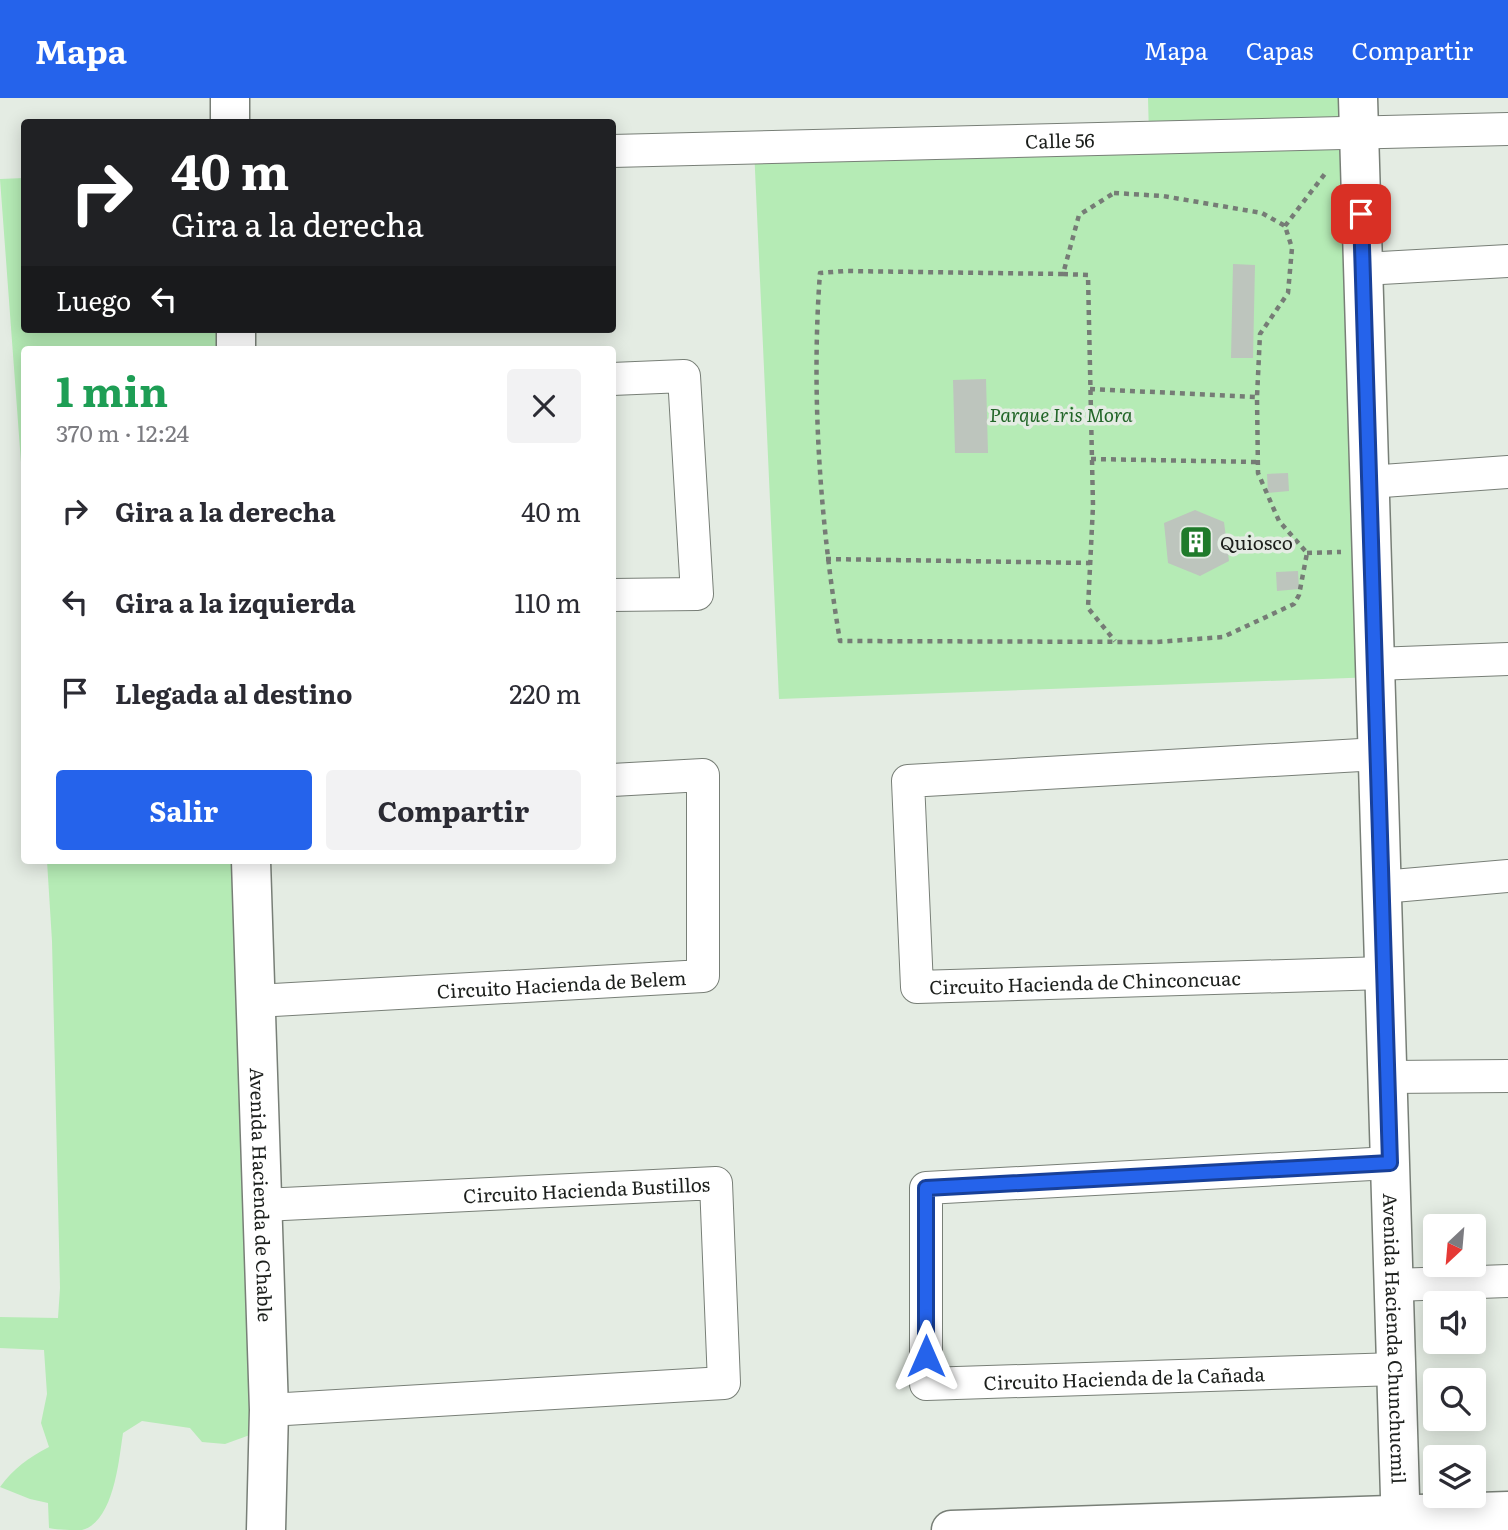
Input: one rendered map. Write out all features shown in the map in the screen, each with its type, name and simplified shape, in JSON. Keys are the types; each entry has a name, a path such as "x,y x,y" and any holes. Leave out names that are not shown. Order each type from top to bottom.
{"street":[{"path":"230,98 230,119"},
{"name":"Calle 56","path":"616,151 1358,115 1508,129"},
{"name":"Avenida Hacienda Chunchucmil","path":"1358,115 1401,1522"},
{"path":"1363,269 1508,261"},
{"path":"616,379 684,376 697,594 616,595"},
{"path":"1369,482 1508,472"},
{"path":"1375,664 1508,659"},
{"name":"Circuito Hacienda de Chinconcuac","path":"1378,754 908,780 917,987 1384,973"},
{"name":"Circuito Hacienda de Belem","path":"256,1001 703,976 704,775 616,780"},
{"name":"Avenida Hacienda de Chable","path":"251,864 269,1410 266,1530"},
{"path":"1382,887 1508,876"},
{"path":"1388,1077 1508,1076"},
{"name":"Circuito Hacienda de la Cañada","path":"1390,1163 926,1188 926,1384 1396,1369"},
{"name":"Circuito Hacienda Bustillos","path":"263,1205 716,1183 724,1383 269,1410"},
{"path":"1394,1285 1508,1281"},
{"path":"951,1530 1401,1522 1508,1511"}],"path":[{"path":"1285,226 1358,115"},
{"path":"1063,274 1079,215 1114,193 1163,196 1262,213 1285,226 1292,248 1288,293 1260,334 1257,462 1258,473 1279,520 1307,553 1299,595 1294,604 1223,637 1157,642 1116,642 840,641 826,559 815,334 820,273 845,271 1088,275 1093,506 1088,608 1116,642"},
{"path":"1090,389 1257,397"},
{"path":"1091,459 1257,462"},
{"path":"826,559 1090,563"}],"green space":[{"name":"Parque Iris Mora","path":"1148,98 1358,98 1375,677 779,699 754,148 1149,136"},
{"path":"21,178 21,333 222,333 223,346 21,346 21,462 0,179"},
{"path":"47,864 241,864 261,1431 225,1444 202,1442 190,1428 142,1421 123,1433 117,1473 108,1503 93,1525 82,1530 49,1528 48,1503 0,1487 22,1464 49,1447 41,1423 47,1394 44,1350 0,1348 0,1317 58,1318 60,1288 52,941"}],"building":[{"path":"1233,264 1255,265 1253,358 1231,358"},
{"path":"986,379 988,453 955,453 953,380"},
{"path":"1288,473 1289,491 1268,493 1267,474"},
{"name":"Quiosco","path":"1195,510 1224,522 1229,561 1200,576 1168,563 1164,523"},
{"path":"1298,571 1299,589 1277,591 1276,572"}],"place":[{"name":"Quiosco","path":"1196,542"}],"route":[{"path":"926,1356 926,1188 1390,1163 1361,214"}]}
